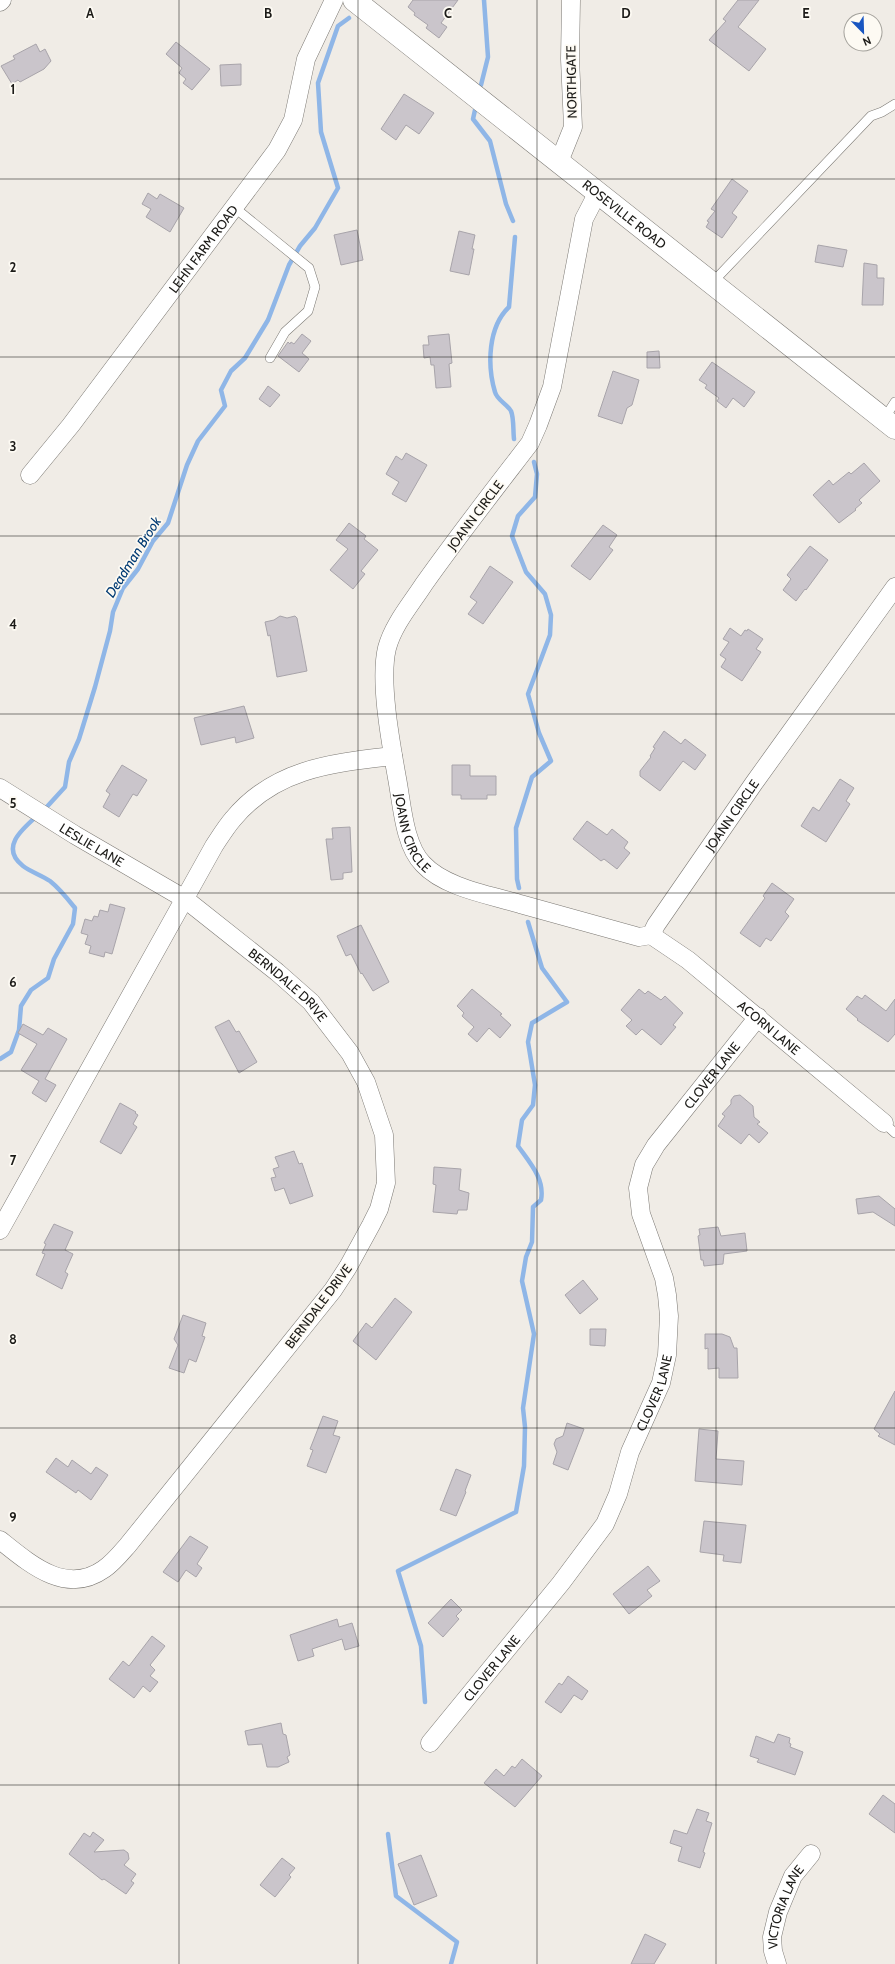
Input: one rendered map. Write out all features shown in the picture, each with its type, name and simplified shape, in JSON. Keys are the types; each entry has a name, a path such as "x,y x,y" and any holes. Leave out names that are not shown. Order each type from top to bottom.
{"street":[{"name":"LEHN FARM ROAD","path":"30,475 71,426 277,150 293,120 306,59 334,0"},
{"name":"ROSEVILLE ROAD","path":"354,0 712,283 891,416"},
{"name":"NORTHGATE","path":"559,162 572,127 570,59 571,0"},
{"name":"JOANN CIRCLE","path":"598,192 584,219 552,387 530,443 445,555 410,604 394,630 388,647 384,668 393,756 409,839 423,864 439,876 458,885 487,895 639,937 651,935 656,925 754,783 895,587"},
{"path":"0,1230 214,846 233,819 252,800 274,784 300,772 325,765 393,756"},
{"name":"LESLIE LANE","path":"0,788 185,899"},
{"name":"BERNDALE DRIVE","path":"0,1540 43,1572 54,1577 69,1580 81,1579 94,1575 105,1569 128,1545 333,1290 363,1243 378,1209 386,1183 384,1135 366,1082 350,1053 311,1002 277,972 185,899"},
{"name":"ACORN LANE","path":"651,935 688,960 890,1128"},
{"name":"CLOVER LANE","path":"430,1744 561,1583 605,1524 618,1494 630,1452 661,1383 667,1355 669,1316 664,1278 641,1214 638,1188 644,1165 656,1145 758,1017"},
{"name":"VICTORIA LANE","path":"777,1964 772,1937 778,1912 792,1876 811,1854"}],"lane":[{"path":"712,283 871,116 882,112 895,104"},
{"path":"235,208 309,268 315,287 308,311 285,332 270,358"}],"building":[{"path":"413,0 458,0 441,23 447,27 439,38 426,28 428,25 414,15 415,13 408,7"},
{"path":"738,0 759,0 738,27 766,49 749,71 709,40 726,21 723,19"},
{"path":"176,42 210,69 192,90 183,83 186,79 179,73 182,68 166,54"},
{"path":"36,44 40,52 45,49 51,61 44,69 20,82 18,80 12,84 1,66 15,59 13,56"},
{"path":"241,64 241,85 221,86 220,65"},
{"path":"404,94 434,113 419,134 406,125 396,140 381,129"},
{"path":"732,179 748,191 732,213 737,217 722,238 706,227 709,222 707,221 715,211 711,209"},
{"path":"148,193 157,199 160,194 184,208 170,232 146,217 151,209 142,204"},
{"path":"357,230 363,260 341,265 334,235"},
{"path":"459,231 475,235 469,275 450,271"},
{"path":"818,245 847,250 843,267 815,262"},
{"path":"864,263 877,265 877,278 884,278 883,305 862,305"},
{"path":"302,334 311,341 302,353 309,359 299,372 278,356 288,342 290,344 291,342 294,344"},
{"path":"449,334 452,363 449,364 451,387 436,388 434,365 431,365 430,357 424,358 423,345 429,345 428,336"},
{"path":"659,351 660,368 647,368 647,352"},
{"path":"712,362 755,392 744,407 733,398 726,408 717,401 719,398 705,388 707,385 699,380"},
{"path":"613,371 639,380 632,405 627,408 622,424 598,416"},
{"path":"268,386 280,395 270,407 259,399"},
{"path":"406,453 427,465 406,502 392,494 399,482 386,474 396,456 402,460"},
{"path":"864,463 880,481 859,500 862,503 855,509 856,510 839,523 813,495 829,480 833,485 849,472 851,474"},
{"path":"349,523 366,536 364,539 378,550 361,571 365,574 353,589 330,570 348,549 336,540"},
{"path":"603,525 617,535 609,547 613,550 590,580 571,566"},
{"path":"810,546 828,560 796,601 783,590 791,579 787,575"},
{"path":"490,566 513,582 483,624 468,614 477,602 470,597"},
{"path":"280,616 287,618 295,616 297,618 307,671 277,677 270,635 268,636 265,622 274,620"},
{"path":"730,628 741,636 745,630 747,631 748,629 763,639 756,649 761,652 742,681 721,667 726,659 720,655 729,642 723,639"},
{"path":"244,706 254,738 236,743 235,737 201,745 194,718"},
{"path":"664,731 681,744 685,739 706,755 695,770 683,761 660,791 640,776 640,771 651,757 650,756 655,748 653,747"},
{"path":"122,765 147,780 137,796 133,794 119,817 103,807 110,794 106,791"},
{"path":"452,765 470,765 470,776 496,776 496,795 487,795 487,799 461,799 461,795 452,795"},
{"path":"840,779 854,788 846,801 850,804 826,842 801,826 813,807 819,811"},
{"path":"587,821 607,835 612,829 628,842 624,848 630,853 617,869 604,859 601,861 573,839"},
{"path":"350,827 352,872 343,873 343,879 331,880 326,839 333,839 332,828"},
{"path":"772,883 794,899 785,912 789,916 771,941 766,938 760,947 740,933 765,898 763,896"},
{"path":"110,904 125,908 112,954 105,952 104,957 89,953 91,946 85,944 88,935 81,933 85,919 92,921 94,916 98,917 100,910 108,912"},
{"path":"361,925 389,982 373,991 362,973 361,974 351,954 346,956 337,936"},
{"path":"472,989 502,1014 500,1015 511,1025 500,1038 489,1028 477,1042 468,1034 474,1027 462,1016 464,1013 457,1006"},
{"path":"639,989 645,994 648,991 661,1000 665,996 683,1013 673,1025 676,1027 661,1045 642,1029 636,1035 626,1026 632,1020 621,1010"},
{"path":"865,995 886,1011 895,999 895,1034 888,1042 857,1020 858,1019 846,1009 857,996 862,999"},
{"path":"229,1020 236,1032 239,1031 257,1062 239,1073 215,1027"},
{"path":"23,1024 43,1035 48,1028 67,1039 45,1079 56,1085 46,1102 32,1093 39,1081 21,1070 37,1044 18,1033"},
{"path":"740,1095 753,1106 754,1117 760,1122 757,1124 768,1133 759,1143 749,1134 741,1144 718,1126 725,1116 722,1114 731,1104 731,1100 734,1096"},
{"path":"120,1103 136,1112 135,1113 138,1115 133,1124 137,1127 121,1154 100,1142"},
{"path":"294,1151 299,1164 302,1163 313,1196 290,1204 284,1188 275,1191 271,1178 276,1177 273,1169 279,1167 275,1157"},
{"path":"434,1167 461,1169 459,1190 469,1193 467,1210 458,1210 457,1214 433,1212 436,1185 433,1184"},
{"path":"879,1196 895,1209 895,1226 873,1212 858,1214 856,1199"},
{"path":"54,1224 73,1232 65,1250 73,1254 65,1272 68,1274 62,1289 36,1275 45,1254 42,1253 46,1244 44,1243"},
{"path":"718,1227 721,1236 745,1233 747,1251 724,1254 723,1264 704,1266 703,1260 701,1260 698,1236 700,1235 699,1229"},
{"path":"583,1280 598,1299 580,1314 565,1295"},
{"path":"395,1298 412,1312 376,1360 353,1341 366,1323 372,1328"},
{"path":"183,1315 206,1323 202,1336 205,1337 196,1362 189,1359 184,1373 169,1368 178,1345 174,1339"},
{"path":"590,1329 606,1329 605,1346 590,1345"},
{"path":"705,1334 722,1334 730,1337 734,1348 737,1348 738,1378 719,1378 719,1368 708,1369 708,1348 705,1349"},
{"path":"895,1391 895,1445 878,1436 880,1434 874,1429"},
{"path":"323,1416 338,1421 333,1435 340,1437 326,1473 307,1466 313,1450 310,1449"},
{"path":"567,1423 584,1429 568,1470 553,1464 557,1452 554,1444 556,1439 563,1436"},
{"path":"699,1429 718,1431 716,1459 744,1461 742,1485 695,1481"},
{"path":"56,1458 68,1467 72,1460 91,1474 96,1467 108,1475 91,1500 78,1490 76,1493 46,1472"},
{"path":"456,1469 471,1475 456,1516 440,1510"},
{"path":"704,1521 746,1525 741,1563 723,1561 724,1555 700,1552"},
{"path":"190,1536 208,1547 197,1564 202,1568 196,1577 186,1570 178,1582 163,1572"},
{"path":"648,1566 660,1581 647,1590 652,1596 629,1614 613,1594"},
{"path":"451,1599 462,1610 456,1616 459,1619 443,1637 428,1623"},
{"path":"337,1619 339,1627 352,1623 359,1646 345,1650 342,1639 312,1649 314,1656 298,1661 290,1635"},
{"path":"152,1636 165,1646 150,1665 155,1670 150,1676 158,1682 150,1692 143,1686 134,1698 109,1679 123,1661 129,1666"},
{"path":"568,1676 588,1691 582,1700 574,1695 561,1713 545,1702 559,1683 562,1685"},
{"path":"281,1723 283,1734 286,1735 290,1755 287,1757 289,1762 278,1767 267,1767 262,1744 248,1745 245,1731"},
{"path":"778,1734 790,1738 790,1747 803,1752 795,1775 757,1762 759,1759 750,1756 756,1736 774,1743"},
{"path":"522,1759 542,1776 515,1807 484,1783 496,1769 504,1776 512,1766 515,1768"},
{"path":"883,1795 895,1804 895,1833 869,1814"},
{"path":"697,1809 709,1813 706,1821 712,1823 703,1852 705,1853 700,1868 678,1861 682,1847 670,1843 674,1830 687,1834"},
{"path":"93,1832 104,1840 94,1852 124,1850 128,1853 129,1859 124,1865 136,1874 131,1881 134,1883 126,1894 104,1879 102,1880 69,1854 84,1833 90,1837"},
{"path":"421,1855 437,1896 414,1905 398,1864"},
{"path":"282,1858 295,1868 289,1875 291,1877 275,1897 260,1885"},
{"path":"645,1934 666,1944 654,1964 631,1964"}],"waterway":[{"path":"481,85 488,57 484,0"},
{"name":"Deadman Brook","path":"44,810 65,787 69,762 79,739 110,631 113,612 123,588 138,569 153,541 168,523 187,465 198,441 225,406 221,390 231,371 245,358 268,320 289,265 300,246 315,228 338,188 321,132 318,83 338,26 349,18"},
{"path":"475,110 473,119 490,141 506,204 513,221"},
{"path":"514,439 512,414 496,395 492,381 490,359 493,336 497,325 502,315 509,307 515,237"},
{"path":"519,888 517,879 516,828 532,777 551,761 539,733 528,694 550,635 551,615 545,594 526,572 512,536 518,516 535,497 537,474 534,462"},
{"name":"Deadman Brook","path":"0,1059 11,1052 19,1030 21,1006 31,990 48,978 54,959 73,924 75,908 66,897 50,881 23,866 16,859 13,853 13,846 19,833 37,816"},
{"path":"425,1702 421,1646 398,1571 516,1512 524,1466 525,1427 523,1408 534,1334 522,1281 526,1257 532,1242 533,1207 541,1200 542,1192 536,1172 518,1146 522,1120 533,1105 535,1085 528,1042 532,1023 567,1002 542,968 528,922"},
{"path":"388,1834 396,1896 457,1942 451,1964"}]}
